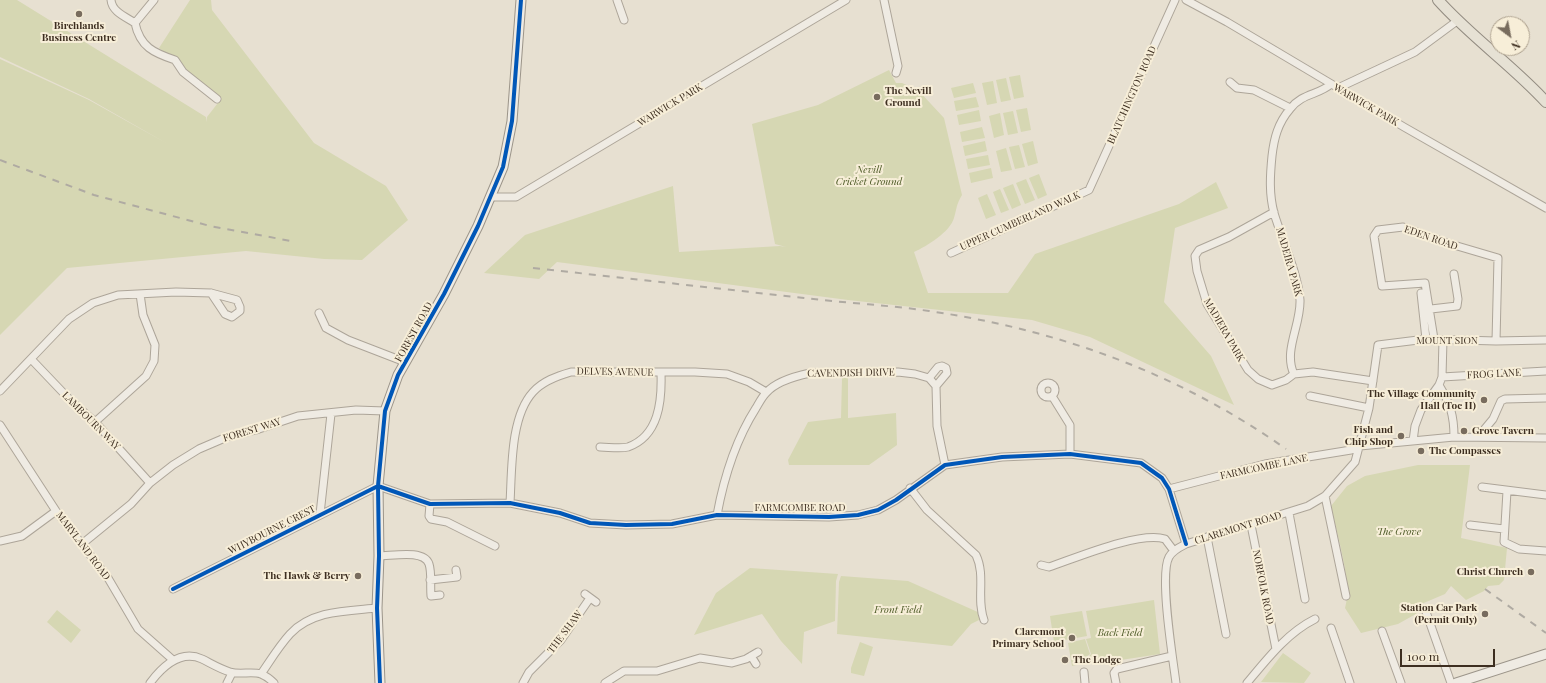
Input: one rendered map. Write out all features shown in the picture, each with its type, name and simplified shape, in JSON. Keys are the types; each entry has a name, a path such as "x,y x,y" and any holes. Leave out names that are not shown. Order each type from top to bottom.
{"main road":[{"path":"1438,0 1457,21 1524,78 1546,102"}],"street":[{"path":"112,0 112,6 116,11 135,23 138,35 145,44 156,54 175,60 181,75 217,98"},
{"path":"135,23 154,0"},
{"name":"FOREST ROAD","path":"380,683 377,608 379,556 378,486 384,411 392,388 457,269 492,197 503,167 512,121 521,0"},
{"path":"617,0 624,20"},
{"name":"WARWICK PARK","path":"492,197 516,197 846,0"},
{"path":"884,0 898,66 896,73"},
{"name":"BLATCHINGTON ROAD","path":"1090,190 1175,0"},
{"name":"WARWICK PARK","path":"1186,0 1227,22 1330,84 1546,208"},
{"path":"1338,88 1415,52 1457,21"},
{"path":"1230,82 1237,88 1254,90 1290,108 1307,95 1330,84"},
{"name":"MADEIRA PARK","path":"1290,108 1280,123 1274,138 1269,175 1274,212 1292,267 1300,301 1289,364 1294,374"},
{"name":"UPPER CUMBERLAND WALK","path":"951,253 1090,190"},
{"name":"MADIERA PARK","path":"1274,212 1229,237 1199,250 1195,256 1197,271 1207,304 1248,370 1258,379 1272,386 1286,380 1294,374"},
{"name":"EDEN ROAD","path":"1434,339 1431,309 1425,283 1382,286 1374,236 1375,232 1389,228 1403,227 1459,247 1498,258 1496,341"},
{"path":"1431,309 1457,306 1458,299 1454,274"},
{"path":"0,391 32,360 70,319 93,304 118,295 211,292"},
{"path":"1421,293 1426,339"},
{"path":"95,422 146,376 154,361 155,345 143,315 140,294"},
{"path":"319,314 326,328 348,340 406,362"},
{"name":"MOUNT SION","path":"1360,446 1369,408 1378,345 1426,339 1496,341 1546,340"},
{"path":"1413,441 1415,426 1420,410 1439,385 1442,377 1443,340"},
{"name":"LAMBOURN WAY","path":"32,360 72,402 95,422 150,483"},
{"path":"936,386 947,373 946,368 942,366 938,367 929,378 936,386 937,426 945,465"},
{"name":"FROG LANE","path":"1442,377 1546,371"},
{"name":"DELVES AVENUE","path":"510,503 512,464 517,424 526,403 533,392 547,380 571,372 727,374 749,382 766,392"},
{"name":"CAVENDISH DRIVE","path":"717,515 731,456 746,424 766,392 787,380 810,373 898,372 915,374 929,378"},
{"path":"1294,374 1313,372 1373,381"},
{"path":"600,447 627,447 643,440 653,427 662,394 662,373"},
{"path":"1439,385 1450,402 1454,422 1454,437"},
{"path":"1052,396 1070,425 1070,454"},
{"path":"1310,396 1369,408"},
{"path":"1478,437 1493,419 1501,402 1505,399 1546,398"},
{"name":"FOREST WAY","path":"82,544 131,504 150,483 173,465 199,449 227,437 256,430 298,416 331,414 356,410 384,411"},
{"name":"WHYBOURNE CREST","path":"320,514 331,414"},
{"name":"MARYLAND ROAD","path":"0,425 56,512 108,578 138,629 173,660"},
{"name":"FARMCOMBE LANE","path":"1169,489 1265,464 1351,450 1360,446 1454,437 1546,438"},
{"name":"CLAREMONT ROAD","path":"1174,551 1186,544 1308,506 1325,496 1355,462 1360,446"},
{"name":"FARMCOMBE ROAD","path":"378,486 430,504 510,503 560,513 590,523 626,525 672,524 717,515 829,517 858,515 878,510 896,500 910,488 945,465 1002,457 1070,454 1140,463 1162,478 1169,489 1186,544"},
{"name":"WHYBOURNE CREST","path":"173,588 378,486"},
{"path":"1482,487 1546,495"},
{"path":"910,488 927,510 976,555 981,565 980,611 984,620"},
{"path":"1508,491 1504,542 1519,549 1546,551"},
{"path":"1325,496 1346,596"},
{"path":"430,504 429,516 431,519 447,522 495,546"},
{"path":"0,541 22,536 56,512"},
{"path":"1289,513 1304,599"},
{"name":"NORFOLK ROAD","path":"1251,525 1276,649"},
{"path":"1470,525 1504,529"},
{"path":"1041,565 1049,567 1120,543 1152,537 1165,539 1174,551 1168,558 1166,574 1172,656 1176,683"},
{"path":"1207,537 1226,634"},
{"path":"379,556 419,555 426,558 429,564 431,596 440,595"},
{"path":"430,580 456,577 456,570"},
{"name":"THE SHAW","path":"524,683 529,672 561,640 590,598"},
{"path":"261,674 278,649 296,628 324,614 377,608"},
{"path":"1425,609 1451,683"},
{"path":"1247,683 1276,649 1299,627 1315,619"},
{"path":"1331,628 1350,683"},
{"path":"1382,631 1401,683"},
{"path":"605,683 624,671 657,671 700,658 732,663 758,652"},
{"path":"1456,683 1546,654"},
{"path":"751,656 756,664"},
{"path":"1116,683 1114,673 1117,669 1172,656"},
{"path":"150,683 158,672 173,660 182,657 200,658 216,667 232,673 261,674 274,683"},
{"path":"1084,672 1085,683"},
{"path":"227,683 232,673"}],"green space":[{"path":"0,0 17,0 206,117 207,122 207,117 221,99 159,48 190,0 211,0 212,10 314,143 386,186 408,220 362,260 324,259 246,251 67,268 0,335 0,59 89,100 166,143 89,99 0,57"},
{"name":"Nevill Cricket Ground","path":"889,70 896,83 902,83 918,90 944,118 962,195 952,223 948,228 931,242 914,252 928,293 1008,293 1035,254 1179,204 1216,182 1228,208 1175,228 1164,302 1211,356 1234,405 1090,337 1032,320 848,300 557,262 539,279 484,273 525,235 673,186 679,252 780,246 786,247 775,244 752,124 818,105"},
{"path":"1020,75 1024,97 1014,99 1009,77"},
{"path":"1006,78 1011,100 1001,102 996,80"},
{"path":"993,81 997,103 987,105 982,83"},
{"path":"973,83 976,93 954,98 951,88"},
{"path":"976,97 979,107 956,111 954,101"},
{"path":"1027,108 1031,130 1021,132 1016,110"},
{"path":"979,110 981,121 959,125 957,115"},
{"path":"1013,111 1018,133 1008,135 1003,113"},
{"path":"1000,113 1004,135 994,138 989,116"},
{"path":"982,127 985,138 962,142 960,132"},
{"path":"985,141 987,151 965,156 963,146"},
{"path":"1033,141 1038,163 1028,166 1022,144"},
{"path":"1019,145 1025,167 1015,169 1009,147"},
{"path":"1006,148 1012,170 1001,172 996,151"},
{"path":"988,155 990,165 968,169 966,159"},
{"path":"991,168 993,178 971,183 969,173"},
{"path":"1039,174 1047,195 1038,199 1029,178"},
{"path":"1026,179 1035,200 1025,204 1016,183"},
{"path":"1013,184 1021,205 1012,209 1003,188"},
{"path":"1000,189 1009,210 1001,213 993,192"},
{"path":"987,194 996,215 986,219 978,198"},
{"path":"842,378 848,378 848,418 896,413 897,445 869,465 789,465 788,460 808,422 841,418"},
{"name":"The Grove","path":"1418,465 1470,465 1461,538 1507,548 1504,580 1499,585 1488,586 1484,591 1466,600 1451,586 1445,594 1419,605 1423,610 1398,624 1361,633 1345,608 1347,586 1343,558 1331,506 1347,486 1365,476"},
{"path":"750,568 838,574 836,581 835,621 804,632 802,664 781,641 762,614 694,635 716,593"},
{"name":"Front Field","path":"841,576 908,581 980,613 981,619 971,624 952,646 837,634 839,582"},
{"name":"Back Field","path":"1154,600 1160,654 1095,664 1090,662 1088,658 1091,654 1086,639 1091,638 1086,611"},
{"path":"57,610 81,630 71,643 47,622"},
{"path":"1082,611 1087,636 1054,642 1050,616"},
{"path":"1085,639 1090,654 1086,657 1088,662 1072,666 1068,643"},
{"path":"860,642 873,647 864,676 851,673 851,668"},
{"path":"1283,653 1311,673 1304,683 1261,682"}],"railway":[{"path":"0,160 94,195 210,226 291,241"},
{"path":"533,268 819,300 914,309 977,319 1024,330 1071,343 1160,377 1203,398 1245,422 1286,449"},
{"path":"1485,589 1546,633"}],"cycle path":[{"path":"380,683 377,608 379,556 378,486 385,411 398,375 444,294 478,226 503,167 512,121 521,0"},
{"path":"173,589 378,486 430,504 510,503 560,513 590,523 626,525 672,524 717,515 829,517 858,515 878,510 896,500 945,465 1002,457 1070,454 1141,463 1162,478 1169,489 1186,544"}],"place":[{"name":"Birchlands Business Centre","path":"79,14"},
{"name":"The Nevill Ground","path":"877,97"},
{"name":"The Village Community Hall (Toc H)","path":"1484,400"},
{"name":"Grove Tavern","path":"1464,431"},
{"name":"Fish and Chip Shop","path":"1401,436"},
{"name":"The Compasses","path":"1421,451"},
{"name":"Christ Church","path":"1531,572"},
{"name":"The Hawk & Berry","path":"358,576"},
{"name":"Station Car Park (Permit Only)","path":"1485,614"},
{"name":"Claremont Primary School","path":"1072,638"},
{"name":"The Lodge","path":"1065,660"}]}
